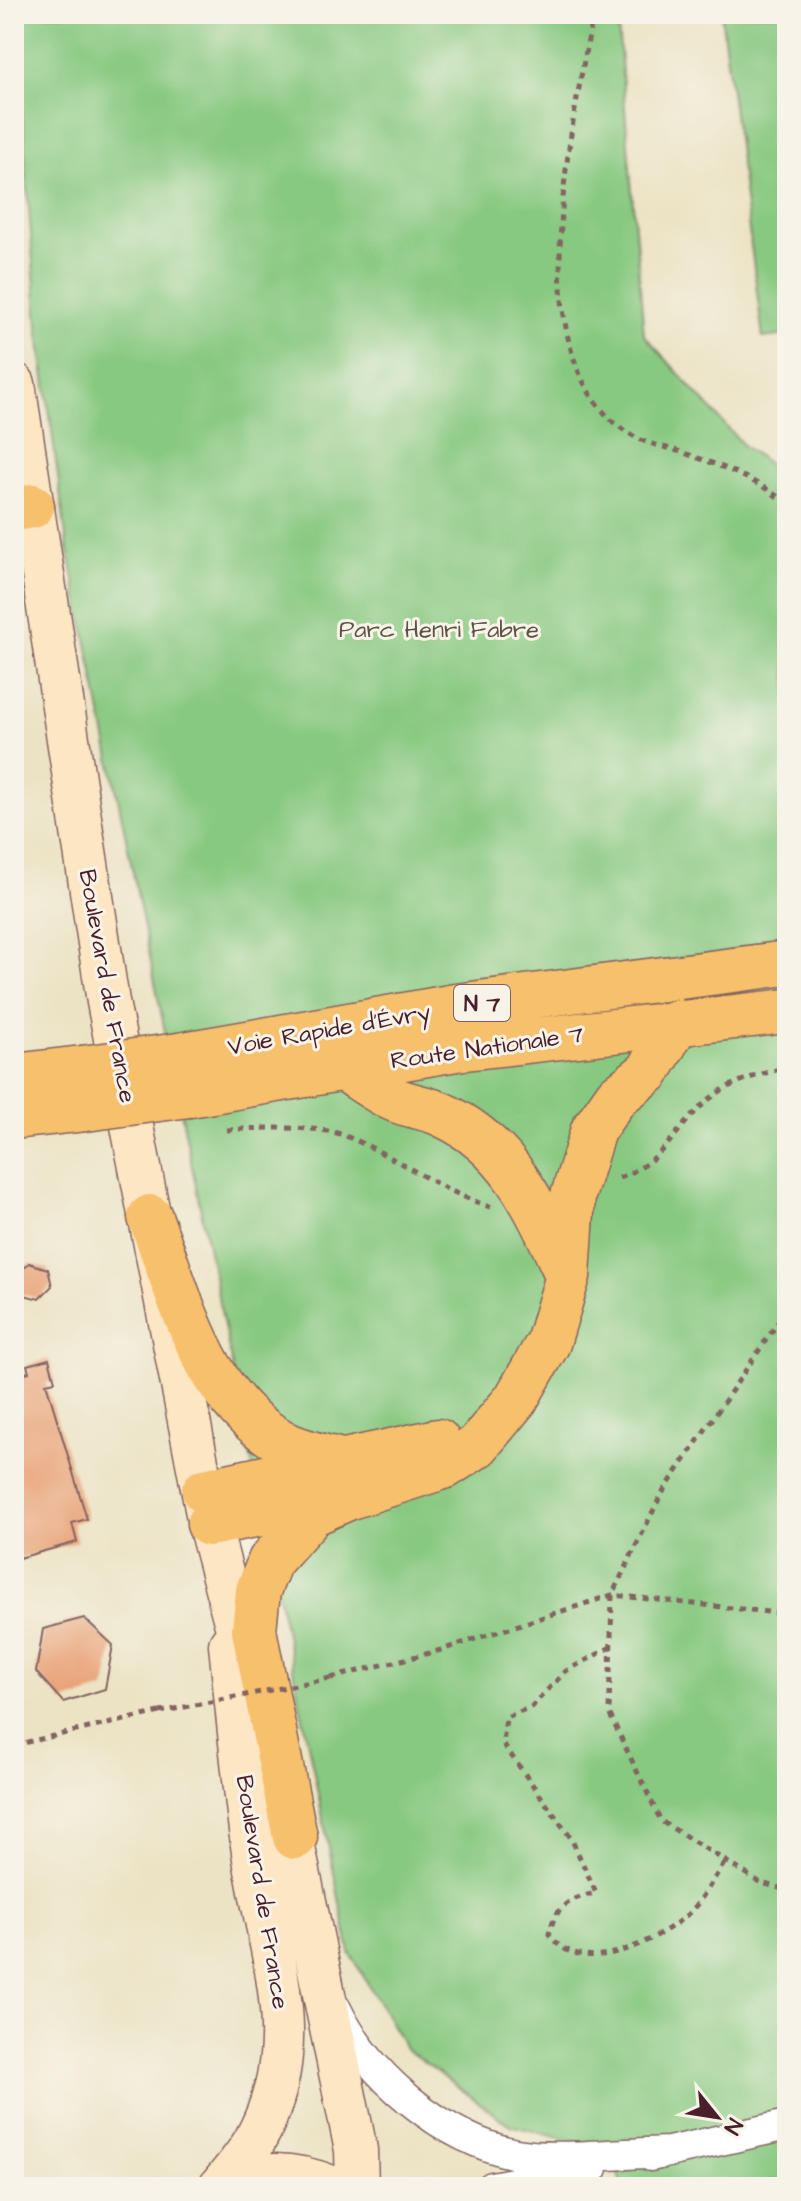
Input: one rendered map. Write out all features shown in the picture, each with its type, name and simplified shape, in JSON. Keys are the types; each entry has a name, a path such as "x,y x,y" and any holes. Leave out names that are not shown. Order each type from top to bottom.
{"main road":[{"name":"Boulevard de France","path":"14,384 23,507 108,1002 223,1584 295,1837 319,1973 356,2150 357,2187"},
{"name":"Voie Rapide d'Évry","path":"14,1117 78,1110 184,1075 456,1006 787,963"},
{"name":"Route Nationale 7","path":"184,1075 344,1069 456,1049 787,1011"},
{"path":"206,1508 349,1480 446,1466 477,1446 516,1399 548,1343 568,1276 573,1196 593,1130 616,1097 648,1072 678,1022"},
{"name":"Voie Rapide d'Évry","path":"22,1074 82,1068 184,1075"},
{"path":"344,1069 392,1099 444,1115 487,1144 516,1174 535,1205 568,1276"},
{"path":"150,1217 206,1363 226,1394 261,1429 349,1480"},
{"path":"295,1837 254,1630 258,1591 270,1561 287,1538 349,1480"},
{"name":"Boulevard de France","path":"221,2187 254,2143 272,2099 282,2055 284,2010 252,1847 223,1584"},
{"path":"221,2187 247,2176 276,2173 332,2187"}],"street":[{"path":"319,1973 348,2034 387,2080 433,2116 475,2141 518,2154 668,2152"},
{"path":"492,2187 787,2125"},
{"path":"568,2187 668,2152"}],"path":[{"path":"593,14 559,247 564,327 577,363 600,408 636,437 719,465 787,504"},
{"path":"787,1309 661,1495 612,1595 609,1713 661,1821 761,1883 787,1890"},
{"path":"14,1745 331,1678 441,1650 612,1595 787,1614"},
{"path":"611,1647 566,1671 531,1707 506,1717 503,1744 571,1838 596,1893 566,1900 553,1917 549,1934 558,1947 576,1956 614,1952 663,1932 691,1911 726,1861"}],"green space":[{"name":"Parc Henri Fabre","path":"14,14 617,14 644,335 744,446 787,477 787,2187 622,2187 611,2151 510,2125 405,2048 350,1953 67,544 38,326"},
{"path":"721,14 787,14 787,335 763,338"}],"building":[{"path":"29,1263 48,1269 52,1286 39,1299 20,1294 15,1277"},
{"path":"49,1359 55,1381 46,1383 87,1519 72,1523 77,1542 19,1558 14,1540 14,1376 29,1372 27,1365"},
{"path":"84,1618 113,1645 105,1689 63,1702 36,1672 43,1629"}]}
